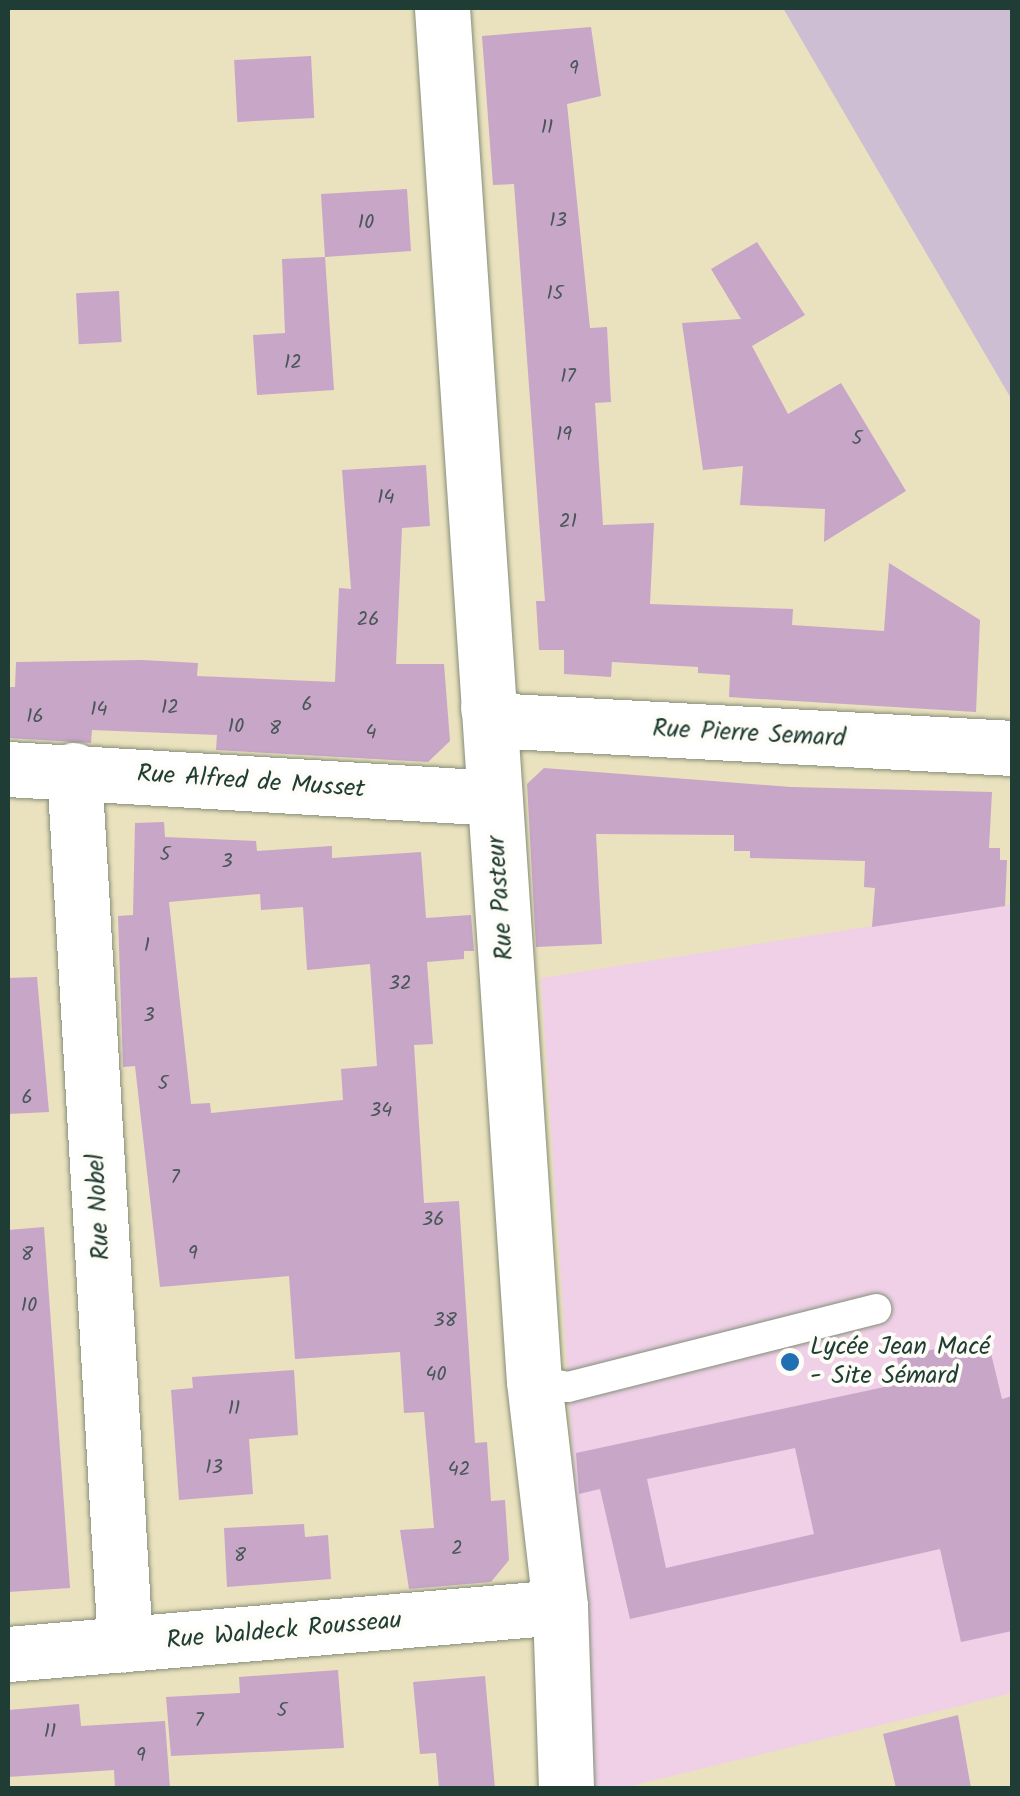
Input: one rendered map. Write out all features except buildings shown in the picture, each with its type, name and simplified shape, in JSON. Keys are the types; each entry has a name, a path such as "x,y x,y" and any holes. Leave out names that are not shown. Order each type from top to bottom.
{"street":[{"name":"Rue Pasteur","path":"442,8 534,1381 560,1607 566,1788"},
{"name":"Rue Pierre Semard","path":"488,708 509,721 1012,748"},
{"name":"Rue Alfred de Musset","path":"8,768 494,798"},
{"name":"Rue Nobel","path":"74,770 125,1645"},
{"name":"Rue Waldeck Rousseau","path":"8,1654 560,1607"}],"lane":[{"path":"534,1381 568,1387 876,1309"}],"shaded area":[{"path":"783,8 1012,8 1012,400"},
{"name":"Lycée Jean Macé - Site Sémard","path":"1012,904 1012,1693 623,1788 595,1788 541,978"}],"place":[{"name":"Lycée Jean Macé - Site Sémard","path":"790,1362"}]}
